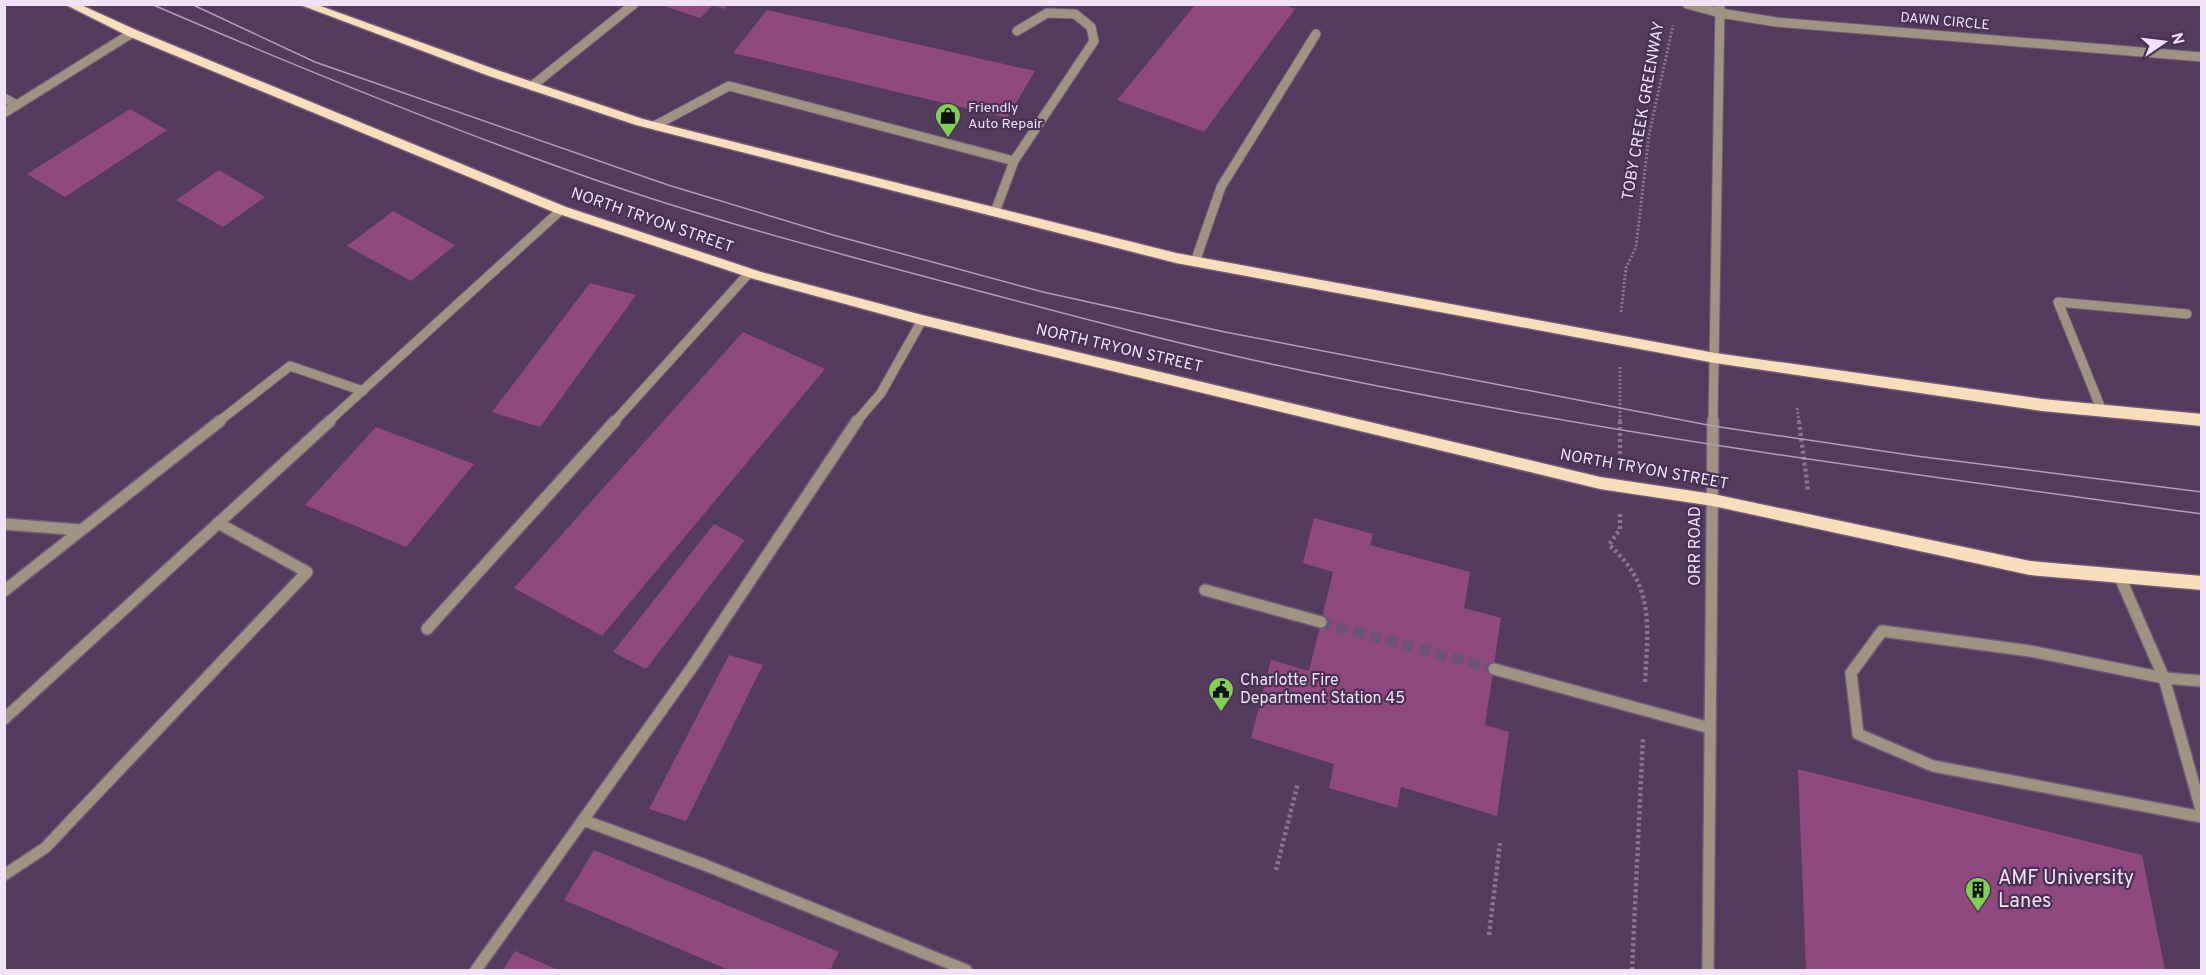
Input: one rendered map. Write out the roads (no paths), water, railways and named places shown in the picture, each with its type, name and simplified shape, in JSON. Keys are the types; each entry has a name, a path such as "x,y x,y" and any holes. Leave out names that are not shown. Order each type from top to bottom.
{"main road":[{"name":"NORTH TRYON STREET","path":"69,4 132,33 561,210 749,273 922,320 1600,483 1713,500 2030,568 2202,583"},
{"path":"303,4 532,86 656,125 1195,262 1715,358 2042,405 2202,420"}],"street":[{"path":"532,86 634,4"},
{"name":"DAWN CIRCLE","path":"1688,4 1776,22 2202,57"},
{"name":"ORR ROAD","path":"1708,970 1720,9"},
{"path":"994,212 1014,161 1094,41 1091,27 1075,14 1047,13 1017,31"},
{"path":"4,112 132,33"},
{"path":"1195,262 1221,187 1316,34"},
{"path":"656,125 729,86 1014,161"},
{"path":"4,98 17,105"},
{"path":"4,719 561,210"},
{"path":"427,629 749,273"},
{"path":"2102,411 2058,302 2187,314"},
{"path":"476,970 693,666 847,433 881,393 922,320"},
{"path":"4,591 290,366 363,391"},
{"path":"4,515 17,525"},
{"path":"4,875 45,848 307,572 218,523"},
{"path":"4,524 81,530"},
{"path":"2119,576 2164,678 2202,815 1933,766 1858,734 1851,673 1882,632 2030,651 2164,678 2202,681"},
{"path":"1205,590 1321,622"},
{"path":"1494,669 1710,728"},
{"path":"583,820 705,865 966,970"}],"tunnel":[{"path":"1321,622 1494,669"}],"tram line":[{"path":"151,4 422,116 631,192 810,246 1151,336 1391,389 1622,430 1853,466 2202,514"},
{"path":"191,4 315,62 668,185 833,235 1043,292 1225,332 1713,426 1916,456 2202,492"}],"place":[{"name":"Friendly Auto Repair","path":"948,139"},
{"name":"Charlotte Fire Department Station 45","path":"1221,713"},
{"name":"AMF University Lanes","path":"1978,913"}]}
